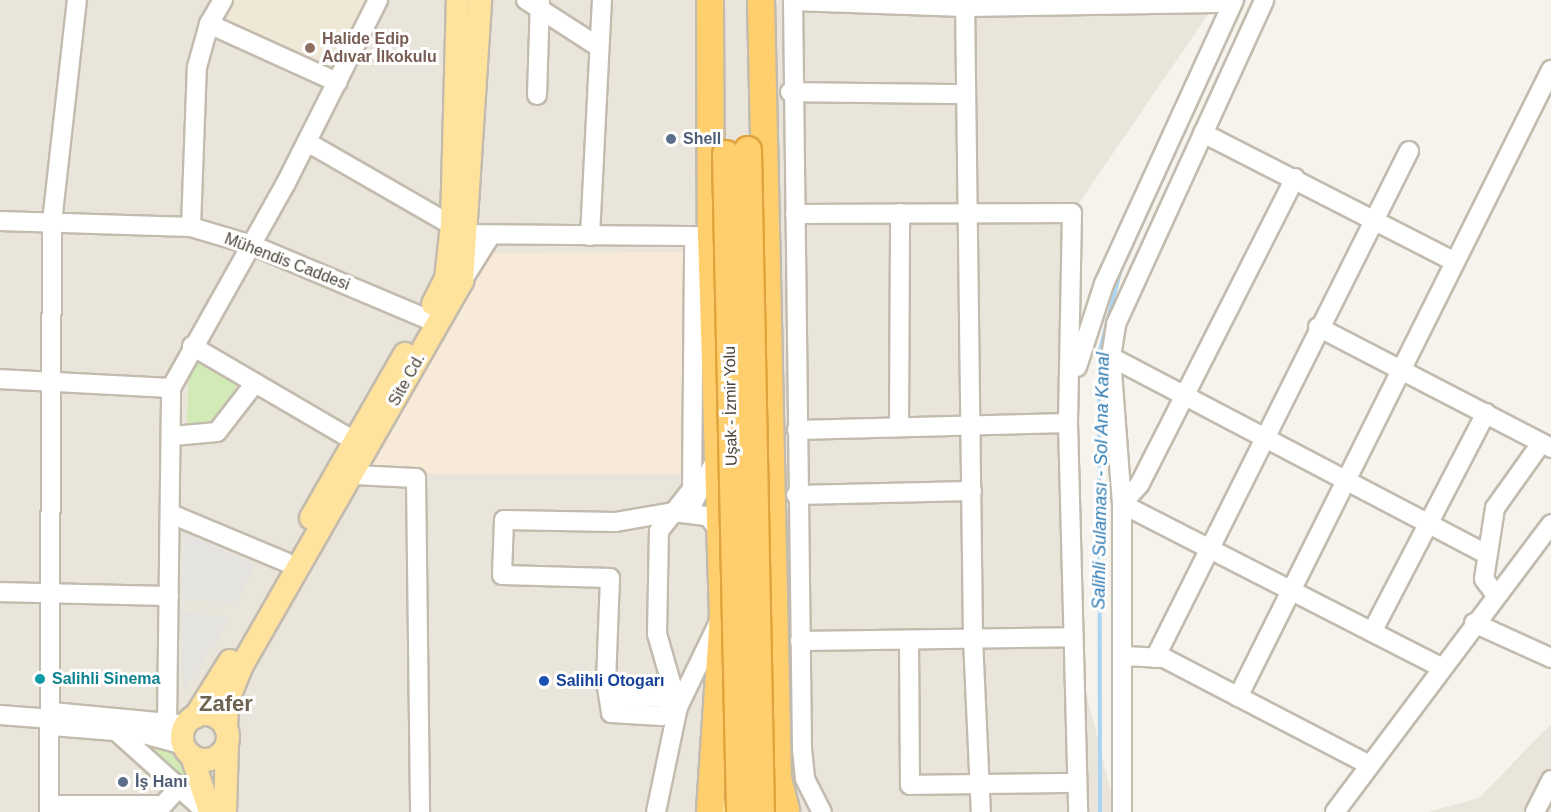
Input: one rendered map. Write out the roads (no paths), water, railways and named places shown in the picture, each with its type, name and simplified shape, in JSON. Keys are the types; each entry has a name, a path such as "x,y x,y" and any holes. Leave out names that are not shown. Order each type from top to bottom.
{"highway":[{"path":"710,0 703,236 717,456 723,614 710,812"},
{"name":"Uşak - İzmir Yolu","path":"721,0 737,152 761,812"},
{"name":"Uşak - İzmir Yolu","path":"740,812 737,152 746,0"},
{"path":"761,0 778,778 787,812"}],"main road":[{"name":"Site Cd.","path":"185,734 286,562 361,446 462,281 458,0"},
{"name":"Site Cd.","path":"225,812 227,702 241,667 354,475 361,446 446,279 460,229 480,0"},
{"path":"210,715 227,736 213,759 185,734 210,715"},
{"path":"185,734 208,812"},
{"path":"723,812 746,804 787,812"}],"street":[{"path":"77,0 52,222 49,383 53,594 49,808 163,805 179,787"},
{"path":"191,227 197,67 209,24 221,0"},
{"path":"185,734 169,596 173,436 171,388 192,346 252,245 307,142 378,0"},
{"path":"590,237 597,46 602,0"},
{"path":"1122,812 1124,656 1122,504 1111,357 1116,324 1264,0"},
{"path":"822,812 805,779 800,641 796,495 795,214 790,92 793,1 965,4 1226,1 1104,284 1070,398"},
{"path":"536,3 597,46"},
{"path":"536,3 537,94"},
{"path":"965,4 963,94 971,212 970,425 973,639 981,812"},
{"path":"209,24 338,81"},
{"path":"1238,697 1345,476 1551,70"},
{"path":"790,92 963,94"},
{"path":"1203,133 1454,261"},
{"path":"307,142 460,229 491,235 703,236 692,489 659,531 657,634 678,706"},
{"path":"1155,658 1318,327 1375,222 1409,151"},
{"path":"1122,504 1138,485 1295,178"},
{"path":"899,426 900,213"},
{"path":"795,214 1072,213 1068,423 1078,812"},
{"name":"Mühendis Caddesi","path":"0,221 191,227 252,245 425,318"},
{"path":"462,281 491,235"},
{"path":"1318,327 1400,367 1545,446 1495,508 1484,553 1484,579 1496,595"},
{"path":"192,346 361,446"},
{"path":"1111,357 1263,437 1430,520 1484,553"},
{"path":"0,380 171,388"},
{"path":"173,436 218,432 255,383"},
{"path":"1372,632 1486,413"},
{"path":"796,430 1068,423"},
{"path":"678,706 664,698 610,696 606,681 610,578 502,575 504,520 615,522 673,512 693,503 706,487 717,456"},
{"path":"354,475 416,478 420,812"},
{"path":"796,495 972,491"},
{"path":"1122,504 1292,588 1440,666"},
{"path":"673,512 708,516 720,532"},
{"path":"171,514 286,562"},
{"path":"1335,812 1440,666 1551,524"},
{"path":"0,592 169,596"},
{"path":"656,812 678,706 723,614"},
{"path":"1474,623 1551,658"},
{"path":"800,641 909,642 1072,637"},
{"path":"909,642 910,785 1076,783"},
{"path":"1124,656 1155,658 1238,697 1368,764"},
{"path":"0,715 185,734"},
{"path":"52,719 115,730 185,734"},
{"path":"115,730 208,812"},
{"path":"1536,812 1551,780"}],"waterway":[{"name":"Salihli Sulaması - Sol Ana Kanal","path":"1100,812 1099,354 1120,272 1244,0"}],"place":[{"name":"Halide Edip Adıvar İlkokulu","path":"310,48"},
{"name":"Shell","path":"671,139"},
{"name":"Salihli Sinema","path":"40,679"},
{"name":"Salihli Otogarı","path":"544,681"},
{"name":"İş Hanı","path":"123,782"}],"district":[{"name":"Zafer","path":"226,704"}]}
